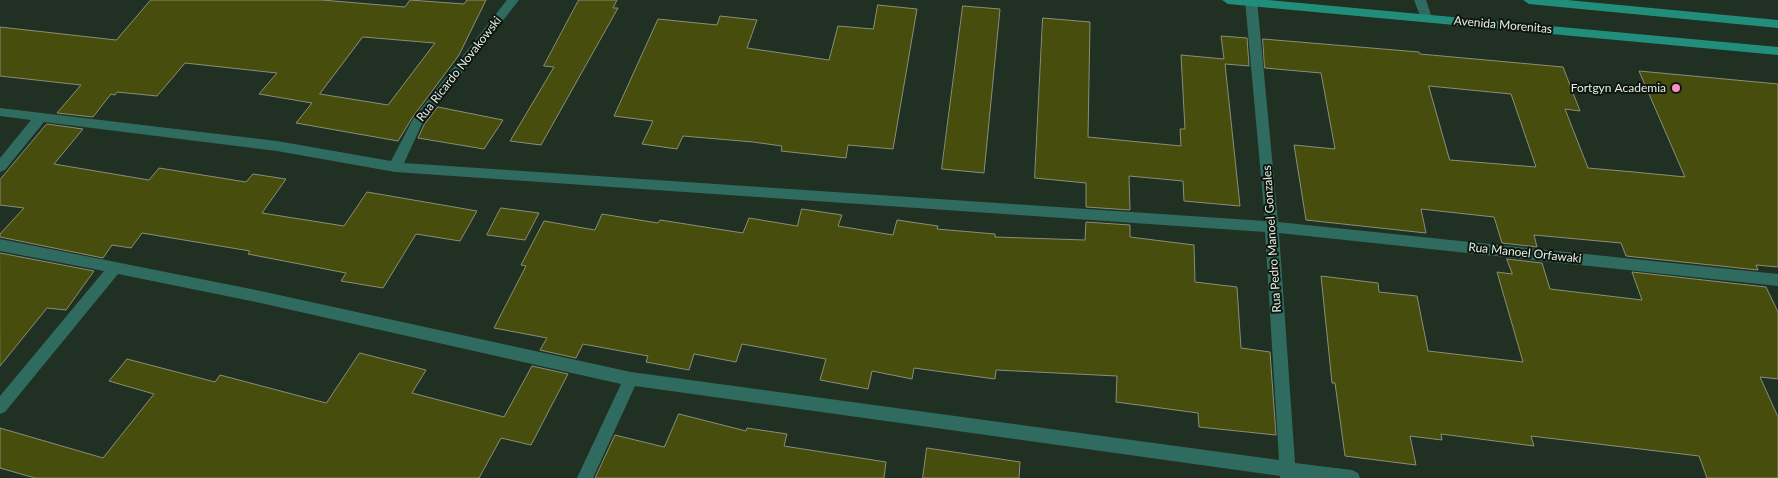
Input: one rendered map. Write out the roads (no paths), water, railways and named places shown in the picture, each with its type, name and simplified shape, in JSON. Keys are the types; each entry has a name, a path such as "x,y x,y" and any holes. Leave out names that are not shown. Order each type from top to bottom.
{"main road":[{"name":"Avenida Morenitas","path":"1228,0 1778,51"},
{"path":"1529,0 1778,24"}],"street":[{"name":"Rua Ricardo Novakowski","path":"395,168 417,122 513,0"},
{"path":"1420,0 1426,18"},
{"name":"Rua Pedro Manoel Gonzales","path":"1252,1 1272,227 1288,474"},
{"name":"Rua Manoel Orfawaki","path":"0,112 278,146 395,168 1272,227 1778,280"},
{"path":"0,167 40,118"},
{"path":"0,246 256,296 631,379 1288,474 1352,478"},
{"path":"0,407 116,268"},
{"path":"585,478 631,379"}],"place":[{"name":"Fortgyn Academia","path":"1676,88"}]}
